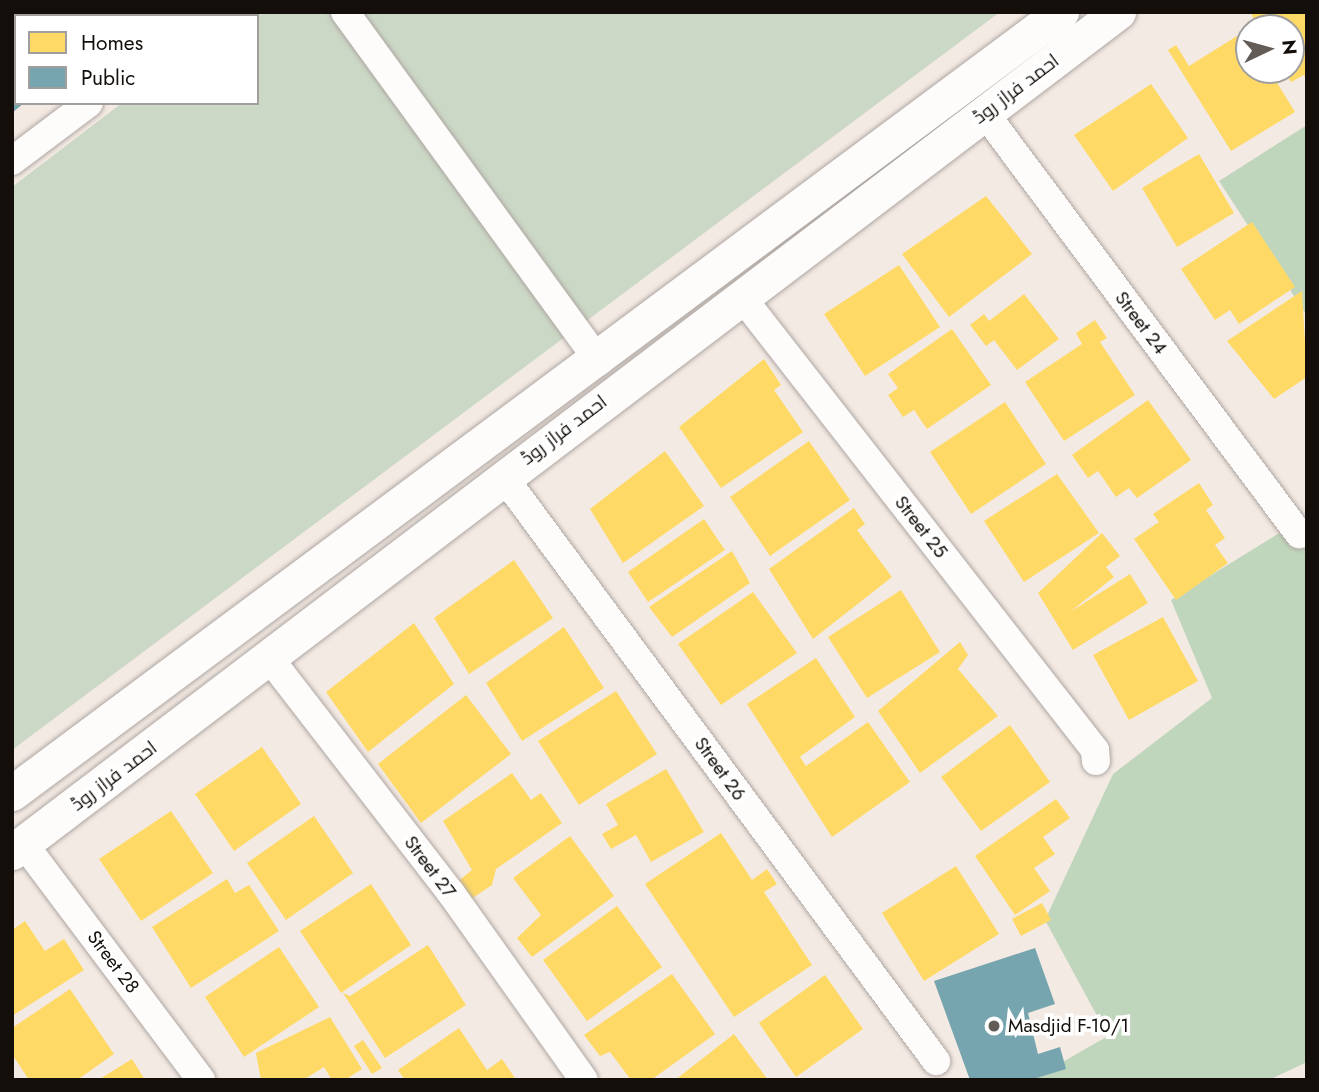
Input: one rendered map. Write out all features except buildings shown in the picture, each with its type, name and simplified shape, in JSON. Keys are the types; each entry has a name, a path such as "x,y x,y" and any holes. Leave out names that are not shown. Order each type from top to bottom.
{"main road":[{"name":"احمد فراز روڈ","path":"18,848 270,659 503,475 668,330 1061,12"},
{"name":"احمد فراز روڈ","path":"12,793 599,362 741,296 1118,12"}],"street":[{"path":"345,12 599,362"},
{"path":"12,161 86,105"},
{"name":"Street 24","path":"984,112 1298,534"},
{"name":"Street 25","path":"741,296 1095,750 1096,761"},
{"name":"Street 26","path":"503,475 936,1062"},
{"name":"Street 27","path":"270,659 451,893 584,1080"},
{"name":"Street 28","path":"18,848 201,1080"}],"green space":[{"path":"1000,12 12,750 12,187 119,105 259,105 259,14 238,14"},
{"path":"1307,125 1307,316 1219,181"},
{"path":"1307,516 1307,1062 1269,1080 1031,1080 1108,1036 1045,920 1113,774 1212,698 1171,600"}],"place":[{"name":"Masdjid F-10/1","path":"994,1026"}]}
